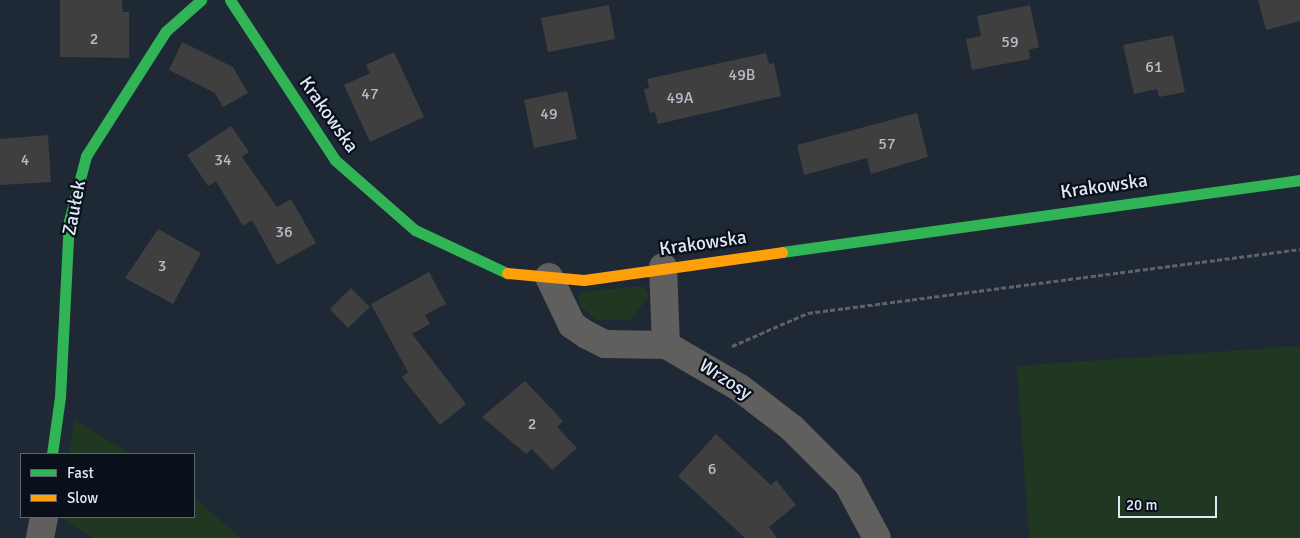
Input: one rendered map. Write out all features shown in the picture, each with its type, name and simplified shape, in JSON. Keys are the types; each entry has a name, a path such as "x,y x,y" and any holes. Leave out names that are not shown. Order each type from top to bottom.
{"street":[{"name":"Zaułek","path":"52,453 60,397 69,221 86,156 166,32 201,0"},
{"name":"Krakowska","path":"230,0 335,160 375,199 462,258 498,272 584,280 663,267 1300,180"},
{"path":"663,267 666,345"},
{"name":"Wrzosy","path":"548,277 572,325 587,335 605,344 666,345 697,361 792,428 848,484 877,538"},
{"path":"40,538 44,518"}],"path":[{"path":"697,361 808,314 1300,249"}],"green space":[{"path":"645,287 649,296 631,320 597,320 580,306 579,296 583,292"},
{"path":"1300,346 1300,538 1029,538 1017,366"},
{"path":"75,420 129,453 69,453"},
{"path":"195,499 242,538 93,538 62,518 195,518"}],"building":[{"path":"60,0 122,0 123,12 129,12 129,58 60,57"},
{"path":"1258,0 1300,0 1300,21 1266,30"},
{"path":"609,5 615,39 548,52 541,18"},
{"path":"1030,5 1039,47 1029,50 1030,59 972,70 966,39 981,36 977,16"},
{"path":"1173,35 1185,92 1159,97 1157,89 1134,94 1123,45"},
{"path":"182,42 233,67 248,93 223,107 215,93 169,70"},
{"path":"394,52 424,117 370,142 344,85 370,73 366,65"},
{"path":"766,53 769,64 774,63 781,96 658,124 655,112 650,113 644,89 649,88 647,79"},
{"path":"567,91 577,139 534,148 524,100"},
{"path":"917,113 928,157 871,174 867,158 804,175 797,145"},
{"path":"231,126 249,152 242,157 277,207 291,199 316,243 277,265 252,220 243,226 216,181 208,186 187,155"},
{"path":"48,135 51,182 0,185 0,139"},
{"path":"158,229 201,253 173,304 125,278"},
{"path":"429,272 446,304 425,315 430,324 412,334 466,404 440,425 402,377 408,372 371,304"},
{"path":"351,288 370,307 348,328 330,309"},
{"path":"525,381 563,421 557,427 577,448 552,470 532,449 526,454 482,417"},
{"path":"716,434 771,485 776,480 796,505 769,527 777,538 745,538 678,476"}],"traffic: fast":[{"path":"52,453 60,397 69,221 86,156 166,31 201,0"},
{"path":"230,0 335,160 415,230 507,273"},
{"path":"782,252 1300,180"}],"traffic: slow":[{"path":"507,273 584,280 782,252"}]}
